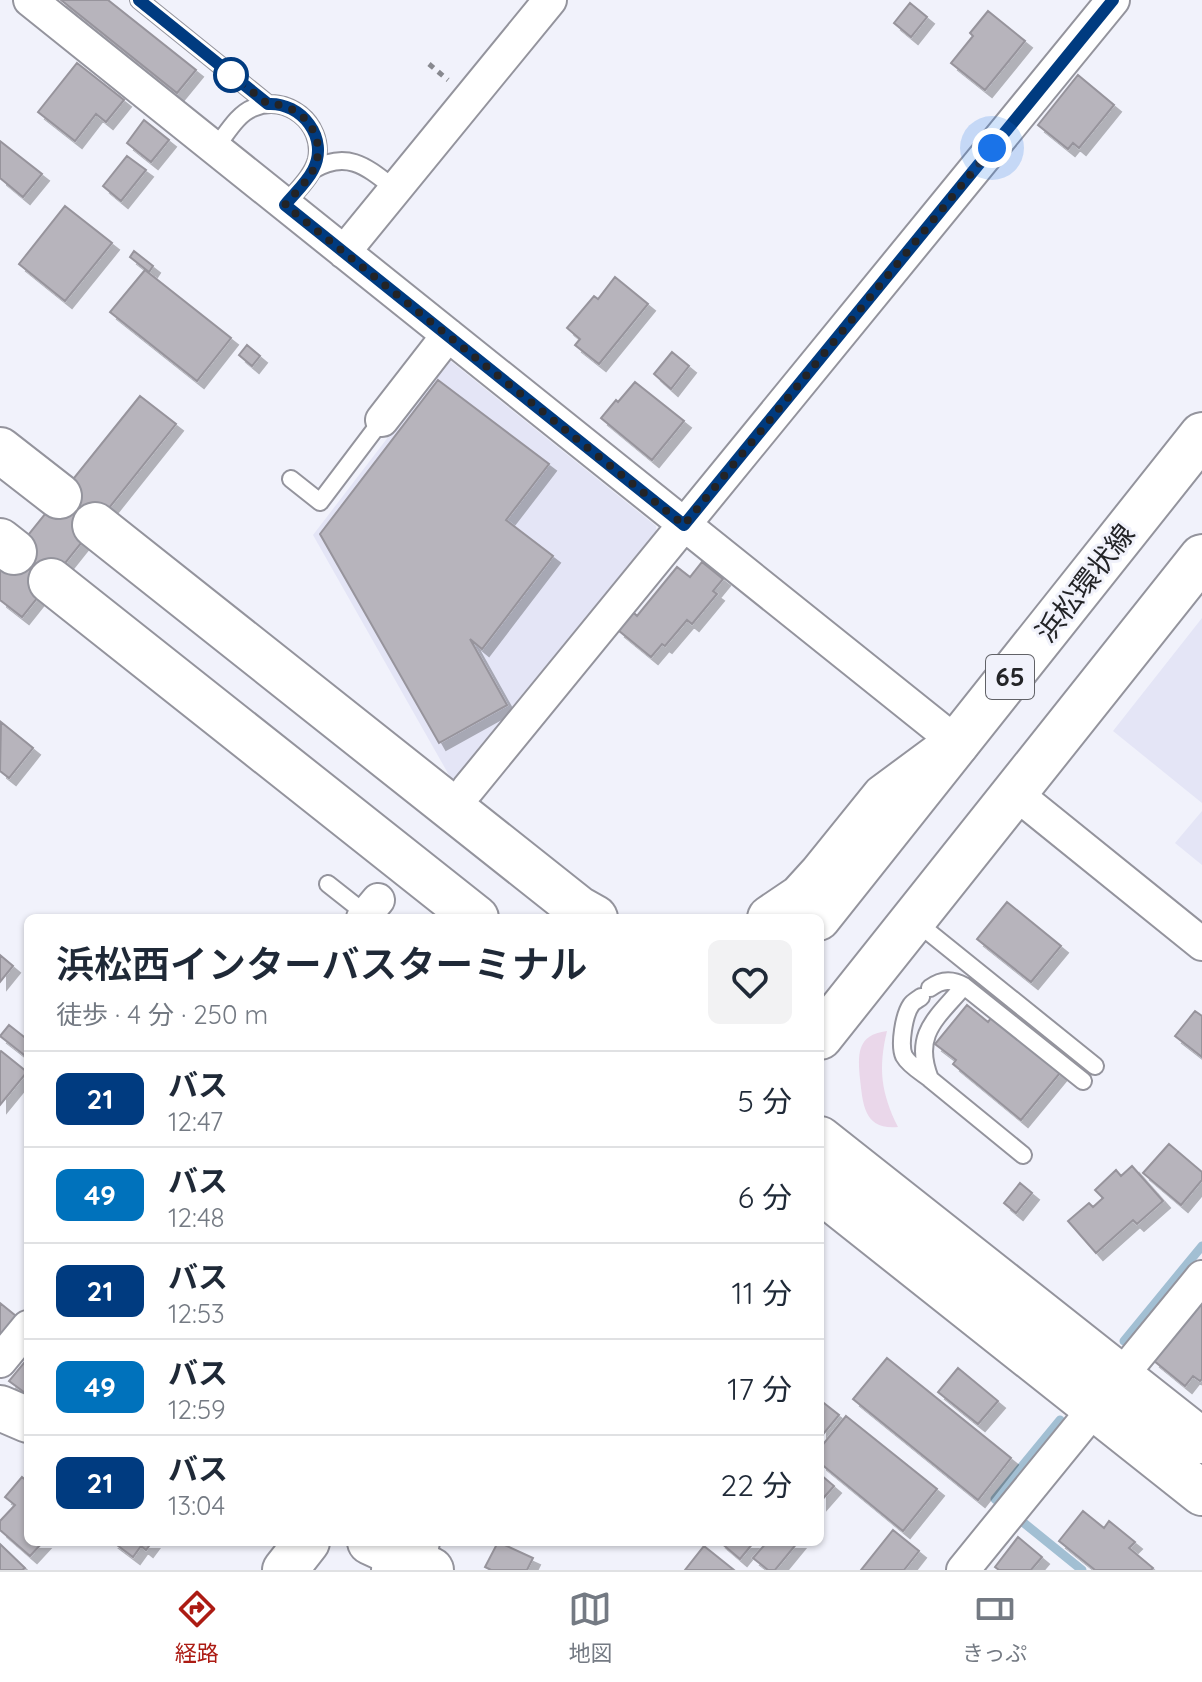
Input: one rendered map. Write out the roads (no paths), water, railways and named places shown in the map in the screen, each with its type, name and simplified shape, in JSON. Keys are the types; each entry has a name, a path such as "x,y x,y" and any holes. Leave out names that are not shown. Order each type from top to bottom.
{"main road":[{"name":"浜松環状線","path":"821,914 1202,435"},
{"path":"0,450 59,496"},
{"path":"95,525 588,914"},
{"path":"824,1032 1202,557"},
{"path":"51,581 469,914"},
{"path":"252,649 326,747 536,914"},
{"path":"776,914 801,897 884,797 957,743"},
{"path":"824,1143 1108,1393 1202,1493"},
{"path":"824,1193 1108,1393 1202,1441"},
{"path":"0,1408 24,1418"},
{"path":"285,1570 304,1546"}],"street":[{"path":"30,0 957,743"},
{"path":"344,252 550,0"},
{"path":"468,789 1113,0"},
{"path":"382,420 448,335"},
{"path":"1015,793 1202,944"},
{"path":"963,1570 1202,1277"},
{"path":"0,1361 24,1332"}],"lane":[{"path":"139,0 268,104"},
{"path":"215,148 243,114 253,107 268,104 290,107 310,123 318,146 317,158 313,170 285,205"},
{"path":"313,170 323,164 351,161 371,170 395,189"},
{"path":"291,479 320,502 382,420"},
{"path":"328,884 369,911"},
{"path":"914,920 1095,1066"},
{"path":"1023,1155 908,1062 901,1047 901,1038 910,1006 945,981 955,981 1083,1081"},
{"path":"930,1079 923,1063 923,1046 928,1029 964,986"}],"waterway":[{"path":"1124,1341 1202,1246"},
{"path":"1001,1504 995,1499 1060,1420"},
{"path":"1019,1519 1082,1570"}]}
